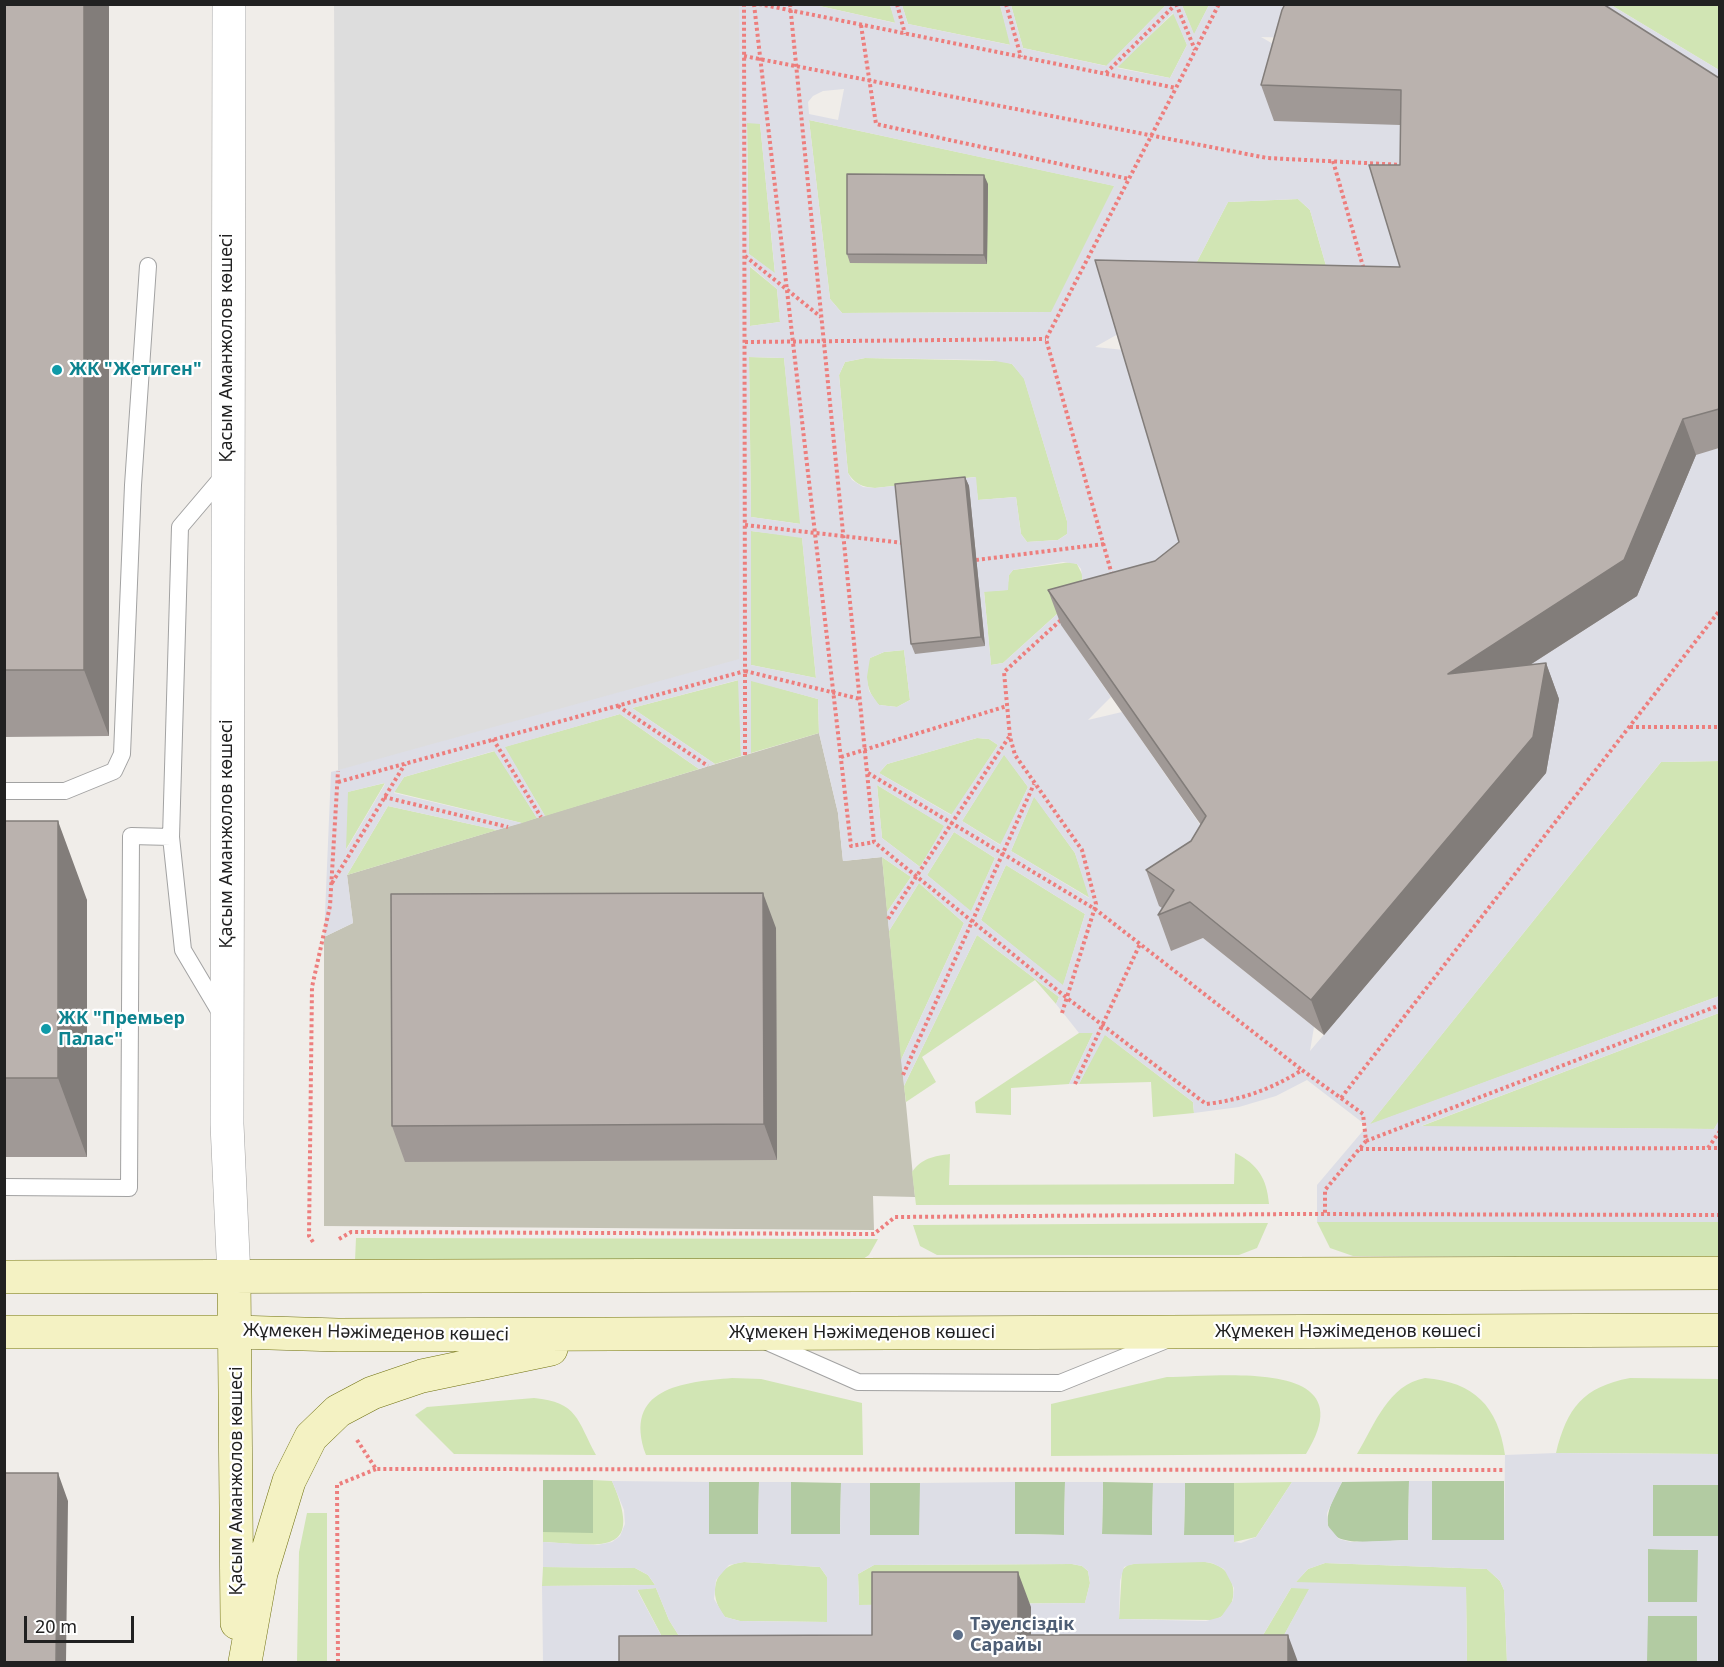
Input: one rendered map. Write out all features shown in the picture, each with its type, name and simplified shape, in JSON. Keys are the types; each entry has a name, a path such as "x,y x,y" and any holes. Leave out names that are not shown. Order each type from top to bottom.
{"main road":[{"path":"4,1277 1719,1273"},
{"name":"Қасым Аманжолов көшесі","path":"234,1277 237,1662"},
{"name":"Жұмекен Нәжімеденов көшесі","path":"4,1332 236,1332 338,1335 1719,1330"},
{"path":"245,1662 261,1573 290,1481 311,1437 338,1411 372,1393 423,1376 638,1334"}],"street":[{"name":"Қасым Аманжолов көшесі","path":"229,4 227,1124 234,1277"}],"lane":[{"path":"4,791 65,791 114,771 122,754 134,485 148,266"},
{"path":"227,471 180,527 171,837 183,950 227,1024"},
{"path":"4,1187 129,1188 131,836 171,837"},
{"path":"748,1334 858,1382 1060,1383 1185,1332"}],"path":[{"path":"744,4 745,755"},
{"path":"754,4 851,846 874,842"},
{"path":"759,4 1176,88"},
{"path":"790,4 874,842 1067,998 1206,1104 1230,1101 1276,1087 1302,1070"},
{"path":"897,4 905,34"},
{"path":"1006,4 1021,57"},
{"path":"1106,74 1176,4 1195,50"},
{"path":"1113,578 1046,339 1219,4"},
{"path":"861,25 876,124 1129,179"},
{"path":"744,56 1267,158 1413,165"},
{"path":"1333,161 1367,280"},
{"path":"745,255 821,317"},
{"path":"745,342 1046,339"},
{"path":"745,525 904,543"},
{"path":"976,560 1104,544"},
{"path":"1341,1098 1719,610"},
{"path":"1062,1013 1096,904 1082,850 1015,755 1010,737 1004,672 1068,614"},
{"path":"338,782 745,671 860,699"},
{"path":"617,705 708,766"},
{"path":"841,757 1007,706"},
{"path":"1629,728 1719,727"},
{"path":"888,918 1010,737"},
{"path":"493,740 541,817"},
{"path":"331,885 406,763"},
{"path":"867,772 1095,909 1302,1070 1363,1114 1366,1141"},
{"path":"903,1075 1034,783"},
{"path":"384,797 508,826"},
{"path":"1075,1084 1140,944"},
{"path":"1325,1214 1325,1190 1366,1141 1719,1005"},
{"path":"1708,1148 1719,1131"},
{"path":"1359,1149 1719,1148"},
{"path":"335,1242 351,1232 874,1234 895,1217 1325,1214 1719,1215"},
{"path":"338,1662 337,1485 376,1469"}],"shaded area":[{"path":"334,5 739,5 739,660 338,771"},
{"path":"739,5 815,5 895,23 890,5 902,5 908,24 1010,45 1000,5 1011,5 1023,48 1106,66 1166,5 1182,5 1194,34 1209,5 1313,5 1299,38 1261,37 1414,125 1413,303 1118,334 1095,347 1124,350 1192,578 1062,626 1111,697 1088,720 1122,712 1219,852 1187,925 1172,950 1203,938 1314,1027 1310,1051 1546,773 1495,730 1597,481 1719,448 1719,761 1661,762 1370,1124 1719,996 1719,1013 1421,1126 1714,1129 1719,1120 1719,1222 1317,1222 1317,1185 1367,1126 1307,1080 1276,1096 1239,1107 1194,1113 1193,1102 1105,1035 1079,1084 1069,1084 1093,1033 1079,1033 1056,1004 1059,997 977,935 904,1086 901,1060 964,923 919,883 889,931 887,912 911,877 882,857 843,861 838,813 819,733 818,699 751,681 751,753 741,756 738,680 632,708 715,764 699,769 620,714 505,747 545,816 537,818 494,751 404,777 394,793 522,823 497,830 388,806 347,875 353,923 324,937 331,772 739,659","holes":["1173,13 1187,45 1170,78 1117,68","844,89 838,120 809,114 808,102 813,96 823,91","809,120 1114,186 1051,312 842,313 830,299","747,123 760,124 775,273 749,254","1298,199 1310,210 1331,283 1188,279 1228,202","750,266 777,289 780,322 750,326","749,357 784,358 800,524 751,517","865,358 990,360 1012,364 1024,379 1067,521 1067,534 1058,540 1027,542 1021,534 1016,497 978,500 976,477 875,488 863,487 852,480 848,473 839,375 845,362","751,531 802,538 816,678 751,665","1063,562 1077,564 1081,569 1083,583 1077,596 1003,663 991,665 984,592 1008,590 1009,575 1013,570","904,650 910,700 897,707 879,705 869,691 867,677 870,658 884,652","977,738 989,739 998,745 951,815 879,773 887,764","1004,755 1028,787 1000,845 962,821","385,784 346,850 348,792","877,785 944,826 920,867 882,838","1034,797 1075,853 1089,898 1011,851","954,832 995,858 971,911 927,875","1006,865 1085,914 1063,985 981,920"]},
{"path":"1560,5 1611,5 1719,70 1719,105"},
{"path":"819,733 838,813 843,861 882,857 915,1197 873,1196 874,1230 324,1226 324,937 353,923 347,875"},
{"path":"1719,1454 1719,1485 1653,1485 1653,1536 1719,1536 1719,1662 1697,1662 1697,1616 1648,1616 1647,1662 1507,1662 1504,1590 1500,1581 1487,1569 1325,1563 1308,1569 1296,1582 1466,1587 1467,1662 543,1662 542,1586 655,1585 648,1575 635,1568 543,1567 543,1542 597,1545 612,1542 620,1536 625,1524 624,1510 612,1481 709,1482 709,1534 758,1534 759,1482 791,1482 791,1534 840,1534 841,1483 870,1483 870,1535 919,1535 920,1483 1015,1482 1015,1534 1064,1535 1065,1482 1103,1482 1102,1534 1152,1535 1153,1483 1185,1483 1184,1535 1234,1535 1234,1542 1241,1543 1256,1537 1292,1482 1342,1482 1327,1513 1328,1526 1339,1539 1351,1542 1408,1540 1409,1481 1432,1481 1432,1540 1504,1540 1505,1455","holes":["1648,1549 1698,1550 1697,1602 1648,1602","744,1562 820,1567 827,1577 827,1622 740,1621 725,1617 714,1599 716,1580 729,1565","1212,1563 1224,1569 1234,1588 1233,1600 1221,1617 1206,1621 1119,1619 1120,1581 1124,1567 1133,1564","1072,1564 1082,1566 1088,1571 1090,1583 1085,1603 859,1605 858,1574 874,1565","656,1588 669,1620 684,1644 670,1652 637,1590","1291,1588 1309,1589 1277,1648 1253,1652"]}],"green space":[{"path":"815,5 890,5 896,23"},
{"path":"902,5 1000,5 1011,45 908,24"},
{"path":"1011,5 1166,5 1107,66 1023,48"},
{"path":"1182,5 1209,5 1194,35"},
{"path":"1611,5 1719,5 1719,70"},
{"path":"1174,13 1187,45 1170,78 1116,67"},
{"path":"809,120 1115,186 1052,312 842,313 830,299"},
{"path":"747,123 760,123 775,274 749,254"},
{"path":"1298,199 1310,210 1331,283 1188,279 1228,202"},
{"path":"749,266 777,289 780,322 750,326"},
{"path":"749,357 784,358 801,524 751,517"},
{"path":"865,358 1002,361 1012,364 1024,378 1067,521 1067,534 1058,540 1027,542 1021,534 1016,497 978,500 975,477 875,488 863,486 853,480 848,473 839,375 845,362"},
{"path":"751,531 802,537 816,678 751,665"},
{"path":"1071,562 1077,564 1083,576 1077,596 1003,663 991,665 984,591 1007,590 1009,575 1013,570"},
{"path":"904,650 910,700 897,707 879,705 867,683 870,658 884,652"},
{"path":"739,680 741,756 715,764 632,708"},
{"path":"750,680 818,699 819,733 751,753"},
{"path":"620,714 699,769 545,816 504,747"},
{"path":"977,738 989,739 998,745 952,815 879,773 887,764"},
{"path":"495,751 537,818 522,823 394,792 404,777"},
{"path":"1004,754 1028,787 1001,845 962,821"},
{"path":"1719,761 1719,996 1369,1125 1661,762"},
{"path":"385,783 345,851 347,792"},
{"path":"877,785 945,826 920,867 882,838"},
{"path":"1034,796 1075,853 1090,898 1011,851"},
{"path":"388,806 497,830 347,875"},
{"path":"954,832 995,858 971,912 927,875"},
{"path":"882,857 911,877 887,912"},
{"path":"1006,865 1085,914 1063,986 981,920"},
{"path":"919,883 964,923 901,1060 889,931"},
{"path":"977,935 1059,997 1056,1004 1035,980 922,1057 936,1082 906,1102 904,1086"},
{"path":"1719,1013 1720,1120 1714,1129 1419,1127"},
{"path":"1079,1033 1093,1033 1069,1084 1011,1088 1011,1115 976,1113 975,1102"},
{"path":"1104,1034 1193,1102 1194,1113 1153,1117 1151,1082 1079,1084"},
{"path":"1235,1153 1250,1162 1260,1173 1266,1187 1269,1204 916,1205 912,1172 929,1158 950,1154 949,1185 1234,1184"},
{"path":"1317,1222 1719,1222 1719,1257 1353,1256 1330,1248"},
{"path":"1268,1223 1257,1248 1239,1255 937,1255 920,1246 913,1225"},
{"path":"356,1238 878,1239 869,1255 860,1261 355,1261"},
{"path":"1220,1375 1279,1379 1303,1387 1317,1401 1320,1423 1306,1454 1051,1456 1051,1404 1167,1377"},
{"path":"732,1378 761,1379 862,1403 863,1455 646,1455 641,1433 642,1415 650,1402 677,1386"},
{"path":"1425,1378 1457,1385 1470,1391 1481,1400 1490,1410 1496,1423 1505,1455 1357,1454 1392,1397 1412,1382"},
{"path":"1630,1378 1719,1379 1719,1454 1556,1453 1566,1424 1580,1402 1600,1387"},
{"path":"534,1398 549,1400 568,1409 580,1423 596,1455 454,1454 415,1415 427,1407"},
{"path":"543,1480 593,1480 593,1533 543,1532"},
{"path":"593,1480 612,1481 621,1506 623,1523 620,1534 612,1541 599,1544 543,1542 543,1532 593,1532"},
{"path":"1409,1481 1408,1540 1355,1542 1341,1539 1332,1533 1328,1522 1331,1505 1342,1482"},
{"path":"1432,1481 1504,1481 1504,1540 1432,1540"},
{"path":"709,1482 759,1482 758,1534 709,1534"},
{"path":"791,1482 841,1483 840,1534 790,1534"},
{"path":"1015,1482 1065,1482 1064,1535 1014,1534"},
{"path":"1103,1482 1153,1483 1152,1535 1102,1535"},
{"path":"1292,1482 1256,1537 1234,1542 1234,1483"},
{"path":"870,1483 920,1483 920,1535 870,1535"},
{"path":"1185,1483 1234,1483 1234,1535 1184,1535"},
{"path":"1653,1485 1719,1485 1719,1536 1653,1536"},
{"path":"307,1513 327,1513 327,1662 297,1662 299,1552"},
{"path":"1648,1549 1698,1550 1698,1602 1648,1602"},
{"path":"1198,1561 1214,1564 1223,1568 1229,1575 1233,1593 1232,1602 1222,1616 1213,1620 1119,1619 1122,1570 1128,1565"},
{"path":"744,1562 820,1567 827,1577 828,1622 740,1621 725,1617 716,1600 716,1582 725,1569"},
{"path":"1325,1563 1487,1569 1500,1581 1504,1590 1507,1662 1467,1662 1466,1588 1295,1583 1308,1569"},
{"path":"1072,1564 1082,1566 1088,1571 1090,1583 1085,1603 859,1605 858,1574 874,1565"},
{"path":"543,1567 635,1568 648,1575 655,1585 542,1586"},
{"path":"656,1588 669,1620 684,1644 670,1652 637,1589"},
{"path":"1291,1588 1310,1588 1277,1648 1253,1652"},
{"path":"1647,1616 1697,1616 1697,1662 1647,1662"}],"building":[{"name":"ЖК \"Жетиген\"","path":"4,4 84,4 84,670 4,670"},
{"path":"1285,4 1603,4 1719,78 1719,409 1683,419 1624,560 1448,674 1546,663 1533,737 1311,1000 1190,902 1158,915 1174,890 1146,870 1191,841 1206,816 1048,590 1155,561 1179,542 1095,260 1400,267 1369,165 1400,165 1401,90 1261,85"},
{"path":"847,174 984,175 984,255 847,254"},
{"path":"965,477 981,637 911,644 895,484"},
{"path":"4,821 58,821 58,1078 4,1078"},
{"path":"763,893 764,1124 392,1126 391,894"},
{"path":"4,1473 58,1473 56,1662 4,1662"},
{"path":"872,1572 1018,1572 1018,1635 1288,1635 1288,1662 619,1662 619,1636 872,1635"}],"place":[{"name":"ЖК \"Жетиген\"","path":"57,370"},
{"name":"ЖК \"Премьер Палас\"","path":"46,1029"},
{"name":"Тәуелсіздік Сарайы","path":"958,1635"}]}
